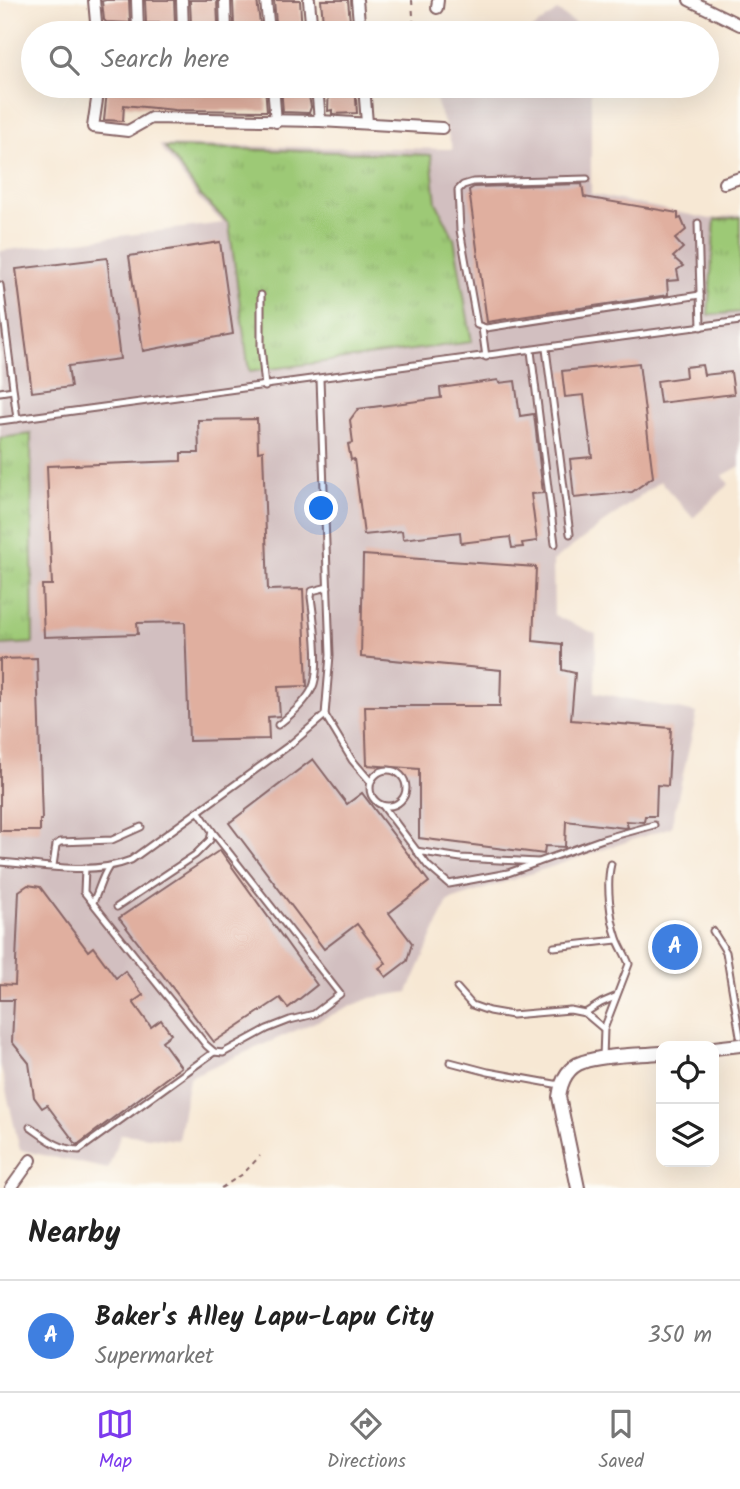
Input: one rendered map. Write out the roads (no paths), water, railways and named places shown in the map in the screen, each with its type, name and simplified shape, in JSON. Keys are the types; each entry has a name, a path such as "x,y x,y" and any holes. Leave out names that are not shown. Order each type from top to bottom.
{"street":[{"path":"94,0 96,21"},
{"path":"136,0 137,21"},
{"path":"183,0 183,21"},
{"path":"225,0 226,21"},
{"path":"266,0 268,21"},
{"path":"310,0 311,21"},
{"path":"357,0 359,21"},
{"path":"689,0 740,25"},
{"path":"97,98 93,127 128,131 151,118 320,121 442,128"},
{"path":"274,98 276,122"},
{"path":"318,98 320,121"},
{"path":"365,98 367,123"},
{"path":"724,183 740,178"},
{"path":"719,1047 740,1045"},
{"path":"578,1188 561,1110 561,1085 570,1070 582,1062 656,1054"},
{"path":"11,1188 31,1160"}],"lane":[{"path":"587,179 472,182 458,190 460,230 477,326 482,328 700,295"},
{"path":"698,223 701,327"},
{"path":"0,285 17,419"},
{"path":"261,295 261,346 265,387"},
{"path":"0,421 740,321"},
{"path":"482,328 486,357"},
{"path":"546,349 570,534"},
{"path":"531,351 555,544"},
{"path":"320,379 330,655 325,715 352,760 370,781 371,796 383,806 428,866 449,884 508,873 603,839 654,825"},
{"path":"0,392 13,390"},
{"path":"278,725 293,713 314,685 311,597 312,591 328,587"},
{"path":"0,862 108,868 131,860 291,744 325,715"},
{"path":"370,781 377,773 387,769 397,772 404,779 406,790 402,799 394,805 383,806"},
{"path":"85,868 84,892 214,1052 223,1053 267,1029 314,1014 340,994 199,812"},
{"path":"53,866 56,845 60,842 112,840 141,827"},
{"path":"117,907 195,855 210,840 212,831"},
{"path":"416,850 461,858 541,862"},
{"path":"603,1059 604,1029 614,997 629,964 617,940 607,879 611,864"},
{"path":"93,902 108,868"},
{"path":"713,931 726,952 740,1036"},
{"path":"554,947 617,940"},
{"path":"457,988 472,1005 489,1011 512,1015 570,1010 585,1013 604,1029"},
{"path":"585,1013 614,997"},
{"path":"30,1127 57,1146 66,1150 79,1150 214,1052"},
{"path":"450,1062 561,1085"}],"place":[{"name":"Baker's Alley Lapu-Lapu City","path":"675,947"}]}
